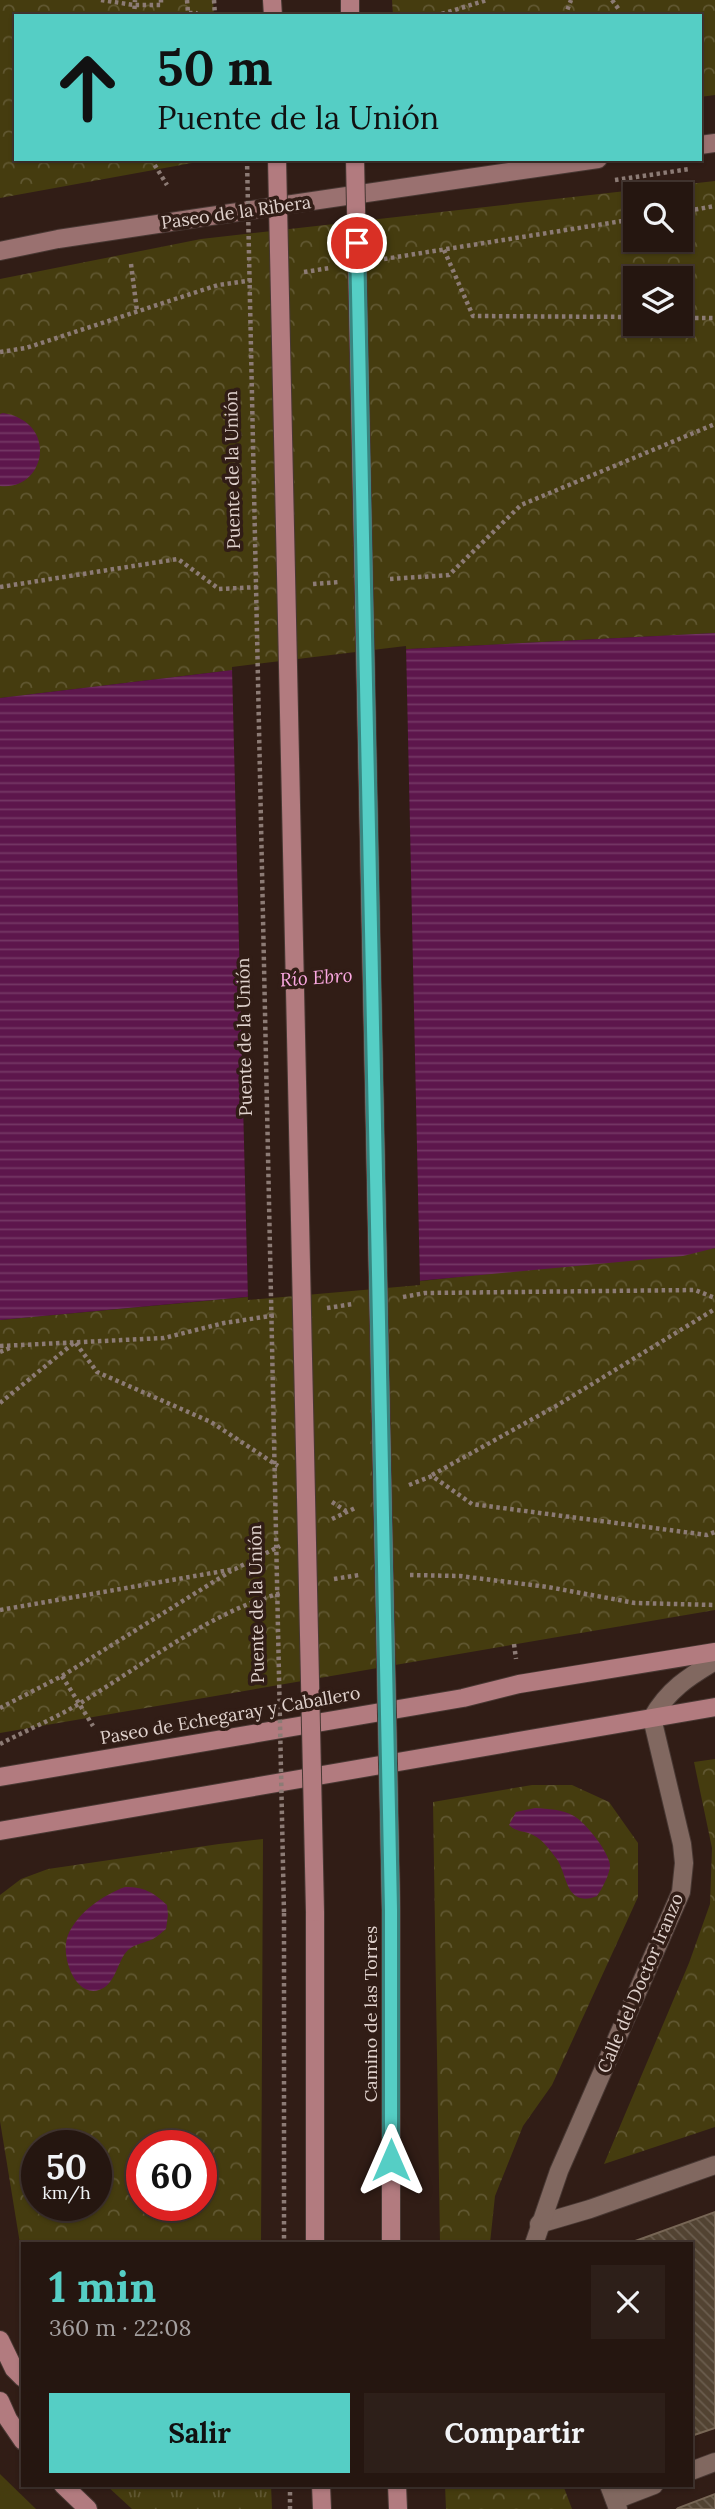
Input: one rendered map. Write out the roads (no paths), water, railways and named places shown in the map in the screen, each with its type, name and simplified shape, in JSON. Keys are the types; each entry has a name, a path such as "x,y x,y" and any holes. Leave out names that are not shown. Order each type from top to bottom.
{"main road":[{"path":"277,161 315,1912 314,2239"},
{"name":"Camino de las Torres","path":"355,161 391,1910 391,2242"},
{"name":"Paseo de la Ribera","path":"0,251 58,239 584,161"},
{"name":"Paseo de Echegaray y Caballero","path":"0,1777 463,1698 519,1684 715,1652"},
{"path":"0,1832 715,1707"},
{"path":"0,1847 28,1827"},
{"path":"0,2340 14,2369 21,2376"},
{"path":"0,2401 21,2438"},
{"path":"64,2487 88,2509"},
{"path":"321,2487 322,2509"},
{"path":"397,2487 398,2509"}],"street":[{"path":"652,1718 673,1688 715,1661"},
{"name":"Calle del Doctor Iranzo","path":"534,2242 559,2171 681,1892 684,1879 682,1844 652,1718"},
{"path":"539,2224 715,2165"},
{"path":"693,2470 715,2462"},
{"path":"614,2498 648,2487"}],"water":[{"path":"0,414 21,419 33,429 39,441 40,455 36,467 28,478 16,485 0,486"},
{"name":"Río Ebro","path":"715,633 715,1248 683,1256 0,1320 0,698 409,649"},
{"path":"535,1808 574,1816 601,1845 610,1865 597,1896 586,1899 572,1893 559,1863 546,1845 533,1835 509,1825 516,1812"},
{"path":"125,1887 148,1891 167,1905 166,1929 153,1939 128,1950 105,1987 95,1991 87,1990 73,1976 69,1966 66,1955 68,1935 78,1919 92,1905"}]}
